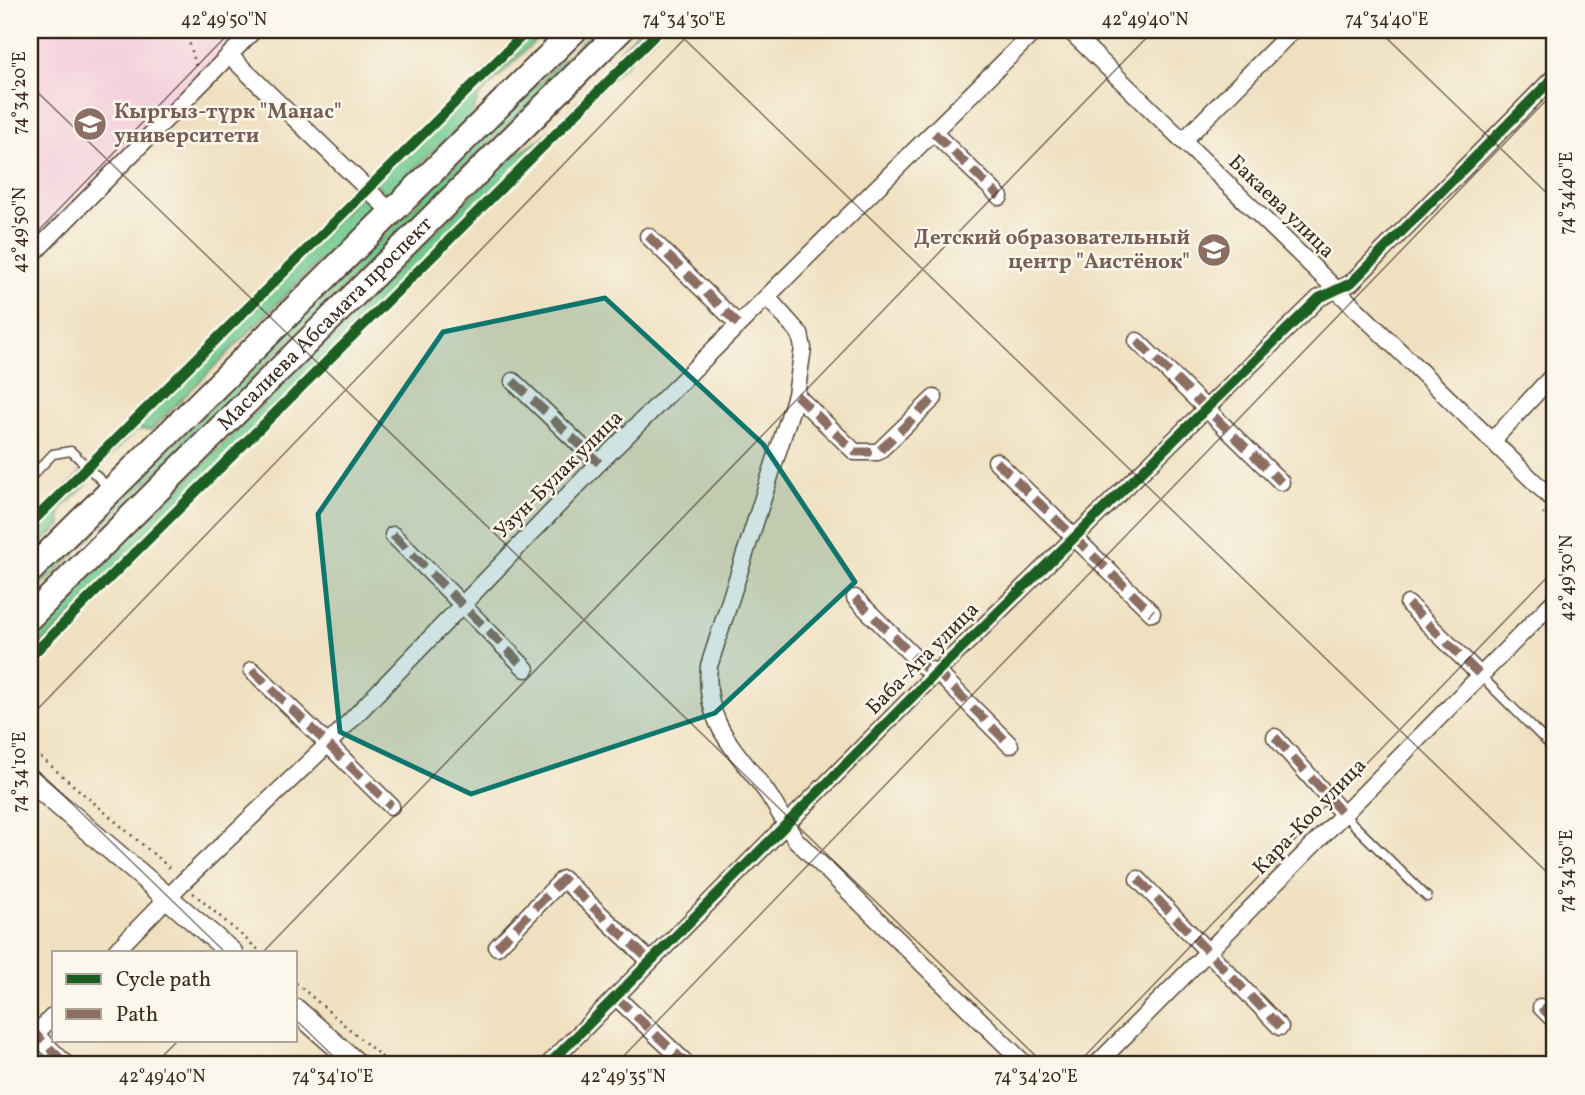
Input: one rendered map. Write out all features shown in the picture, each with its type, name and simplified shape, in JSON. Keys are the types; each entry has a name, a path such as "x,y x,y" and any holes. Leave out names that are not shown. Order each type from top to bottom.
{"main road":[{"name":"Масалиева Абсамата проспект","path":"30,571 575,30"},
{"name":"Масалиева Абсамата проспект","path":"30,617 621,30"}],"street":[{"path":"30,257 254,30"},
{"name":"Узун-Булак улица","path":"116,951 176,889 328,744 599,463 1037,30"},
{"name":"Бакаева улица","path":"1069,30 1555,502"},
{"path":"1183,141 1293,30"},
{"path":"229,55 391,212"},
{"name":"Баба-Ата улица","path":"548,1065 785,824 1073,538 1319,298 1334,288 1351,283 1555,76"},
{"path":"934,132 1000,197"},
{"path":"648,236 738,324"},
{"path":"766,297 800,334 803,348 796,395 709,666 707,687 723,737 769,795 796,841 1026,1065"},
{"path":"1137,341 1281,482"},
{"path":"1492,441 1555,373"},
{"path":"513,381 599,463"},
{"path":"796,395 855,452 878,452 934,398"},
{"path":"996,461 1152,613"},
{"path":"393,535 460,606 526,669"},
{"path":"856,598 925,668 937,672 1010,746"},
{"name":"Кара-Коо улица","path":"1096,1065 1555,600"},
{"path":"1408,604 1480,675"},
{"path":"252,670 391,806"},
{"path":"1275,737 1343,814"},
{"path":"30,780 176,889 230,951"},
{"path":"497,947 563,878 650,961"},
{"path":"1138,880 1279,1027"},
{"path":"616,997 688,1065"},
{"path":"1541,1007 1555,1021"},
{"path":"298,1012 358,1065"},
{"path":"52,1017 32,1035 67,1065"}],"lane":[{"path":"30,478 53,454 71,451 111,490"},
{"path":"1480,675 1549,744"},
{"path":"1343,814 1427,897"}],"path":[{"path":"186,30 202,82"},
{"path":"30,748 176,889 259,951"},
{"path":"298,985 391,1065"}],"highlighted area":[{"path":"605,298 763,444 855,582 715,713 471,794 340,732 318,514 443,332"}],"shaded area":[{"name":"Кыргыз-түрк \"Манас\" университети","path":"30,30 245,30 44,231 30,219"}],"green space":[{"path":"528,30 546,30 478,97 472,116 387,195 374,183"},
{"path":"592,30 603,30 30,598 30,587"},
{"path":"639,30 660,30 30,657 30,637 511,156 548,133 565,117"},
{"path":"367,189 380,201 151,430 137,429 102,464 93,462"},
{"path":"87,467 88,483 60,510 61,525 30,554 30,524"}],"marked path":[{"path":"934,133 1000,197"},
{"path":"648,236 738,324"},
{"path":"1137,341 1281,482"},
{"path":"513,381 599,463"},
{"path":"796,395 855,452 878,452 934,398"},
{"path":"996,461 1152,613"},
{"path":"393,535 526,669"},
{"path":"855,598 925,668 937,672 1010,745"},
{"path":"1408,604 1480,675"},
{"path":"252,670 391,806"},
{"path":"1275,737 1343,814"},
{"path":"497,947 563,879 650,961"},
{"path":"1138,879 1280,1027"},
{"path":"616,997 688,1065"},
{"path":"1541,1007 1555,1021"},
{"path":"30,1029 67,1065"}],"cycle path":[{"path":"30,524 528,30"},
{"path":"30,657 660,30"},
{"path":"548,1065 937,672 1319,298 1351,283 1555,76"}],"place":[{"name":"Кыргыз-түрк \"Манас\" университети","path":"90,124"},
{"name":"Детский образовательный центр \"Аистёнок\"","path":"1214,250"}]}
